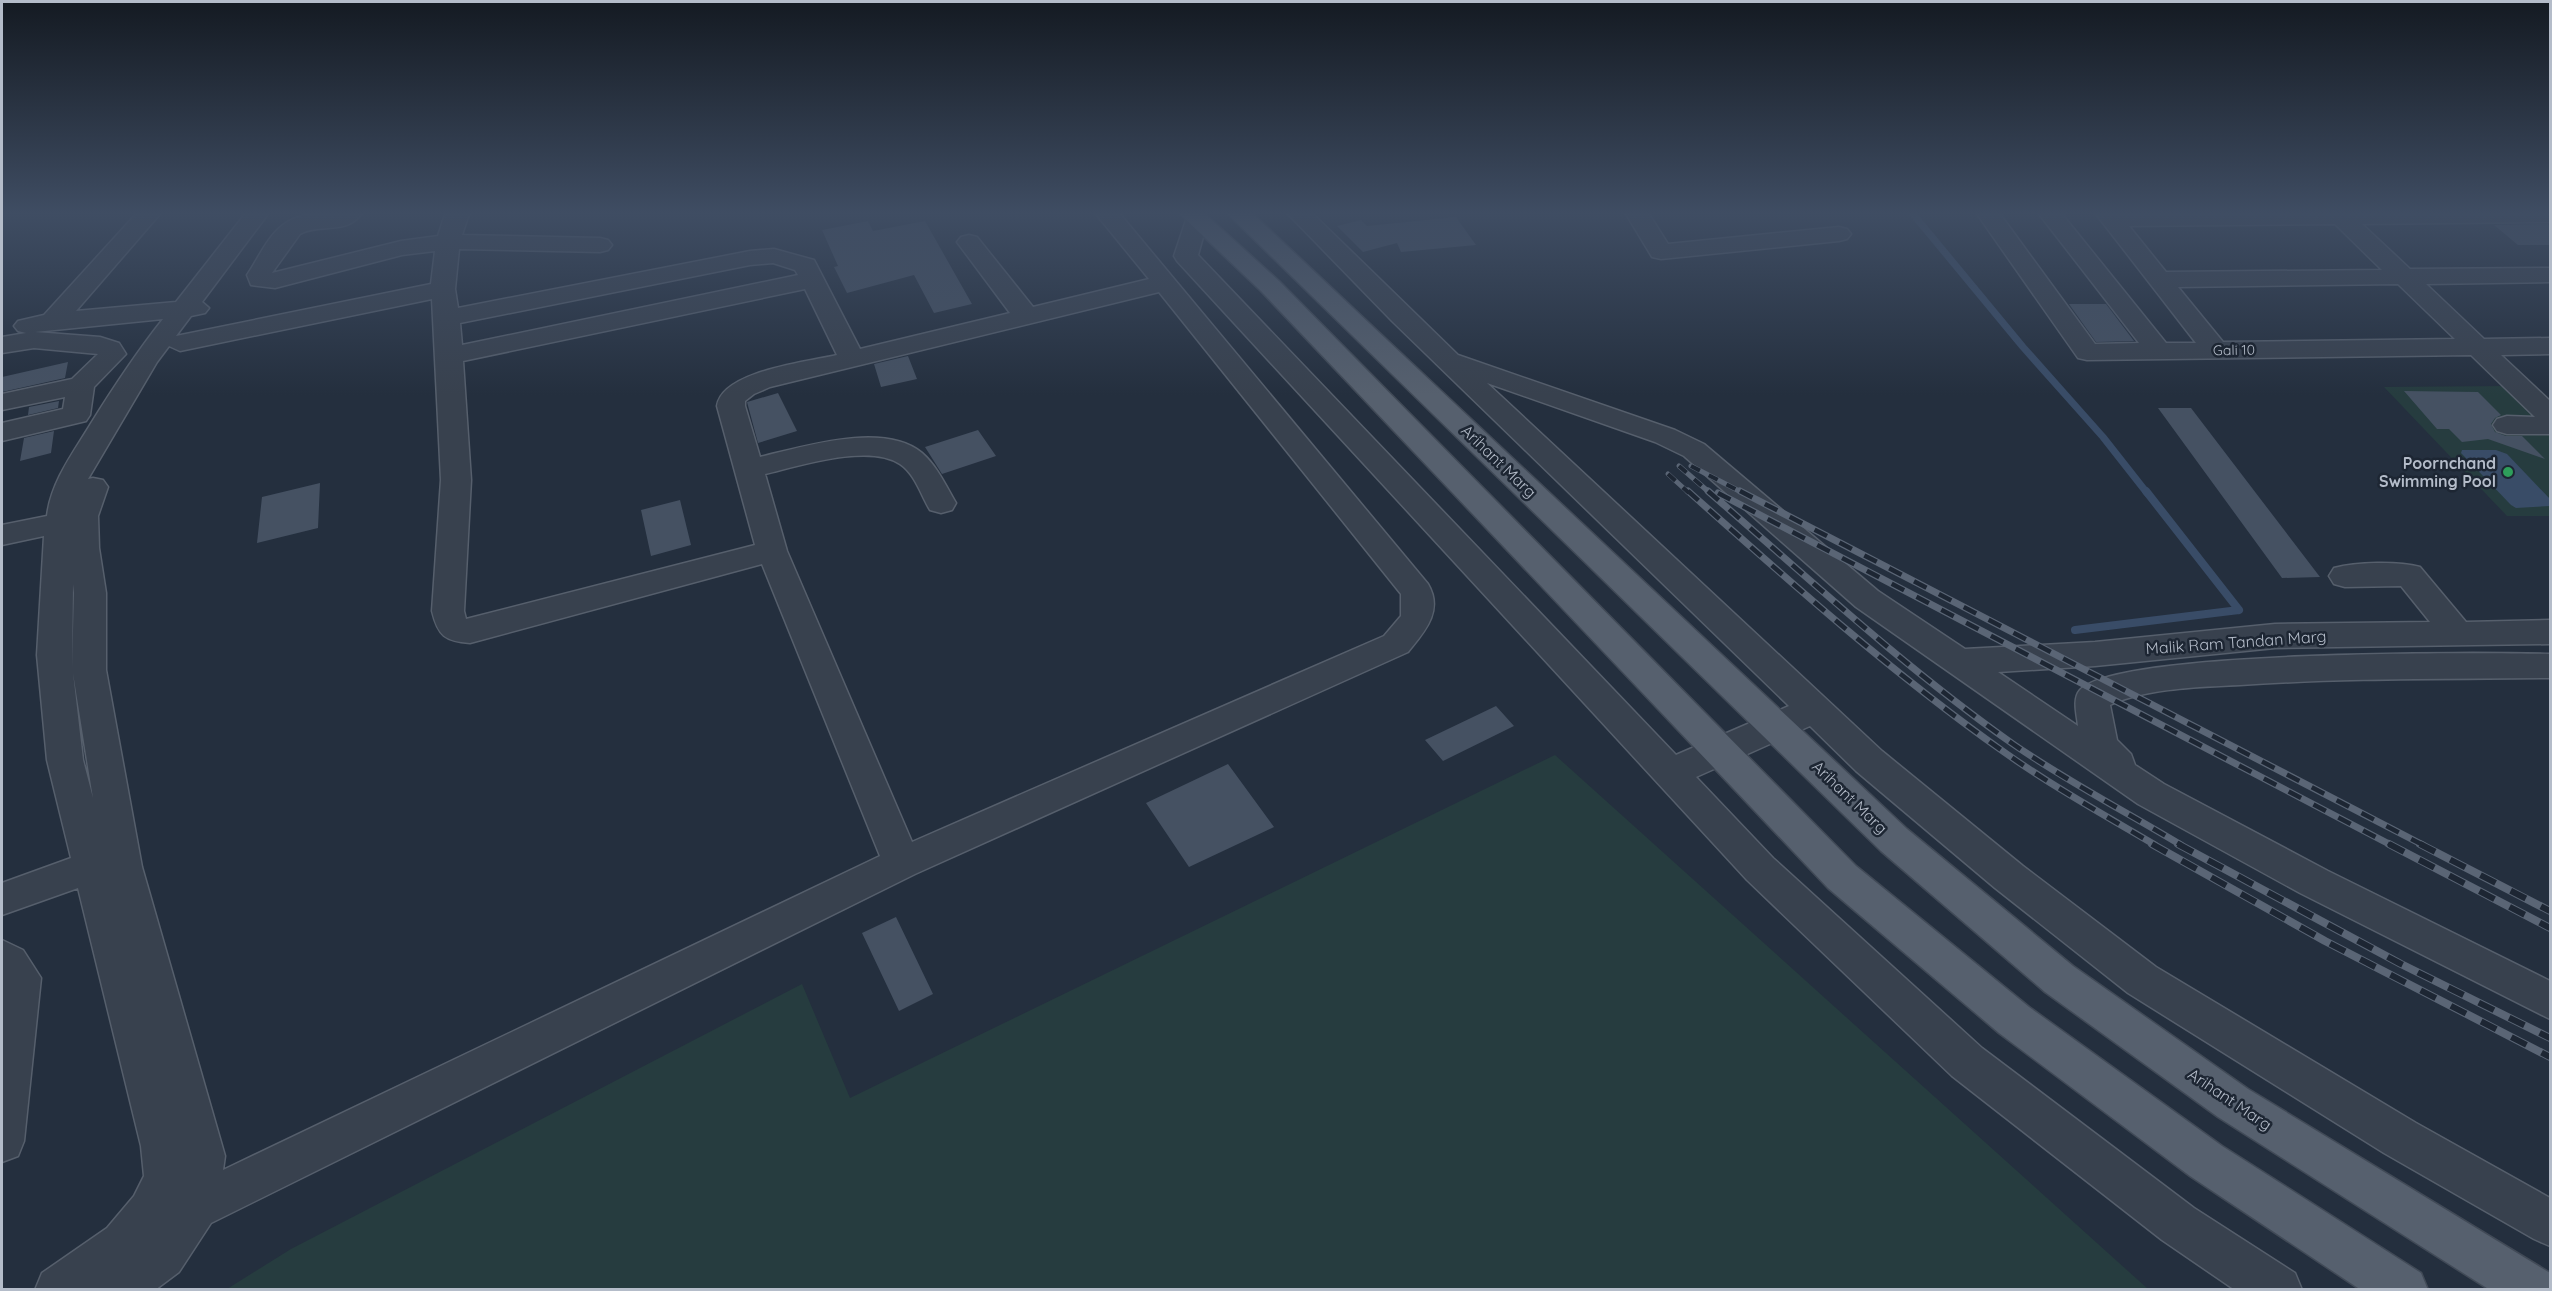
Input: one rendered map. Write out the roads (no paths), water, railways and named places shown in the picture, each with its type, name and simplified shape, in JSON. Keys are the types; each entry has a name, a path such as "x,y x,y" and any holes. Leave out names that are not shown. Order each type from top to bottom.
{"main road":[{"path":"1257,274 1842,877 2014,1020 2206,1161 2404,1290"},
{"name":"Arihant Marg","path":"1307,274 1894,840 2060,979 2233,1103 2534,1290"}],"street":[{"path":"53,321 95,274"},
{"path":"59,1290 123,1244 150,1212 167,1179 163,1146 107,862 89,670 90,593 84,548 83,516 97,475 136,402 180,343 197,308 219,274"},
{"path":"115,1290 162,1256 195,1207 203,1156 107,862 65,760 54,655 61,523 63,506 76,471 145,359 197,308 227,274"},
{"path":"260,274 260,280 275,281 301,274"},
{"path":"445,274 443,289 447,318 456,480 448,611 451,623 457,630 470,631 772,551"},
{"path":"447,318 668,274"},
{"path":"809,274 852,359"},
{"path":"994,274 1026,316"},
{"path":"195,1207 902,863 1396,644 1417,619 1417,592 1158,274"},
{"path":"1204,274 1760,869 1968,1062 2178,1224 2278,1290"},
{"path":"1360,274 1446,359 1869,761 2001,870 2142,980 2400,1138 2550,1223"},
{"name":"Gali 10","path":"2031,274 2087,352 2550,345"},
{"path":"2098,274 2159,351"},
{"path":"2154,274 2216,350"},
{"path":"2159,280 2550,275"},
{"path":"2403,276 2550,416"},
{"path":"449,356 812,280"},
{"path":"902,863 772,551 731,406 732,398 744,388 760,381 1165,283"},
{"path":"180,343 443,289"},
{"path":"2,329 53,321 197,308"},
{"path":"2,345 34,340 100,345 110,349 113,354 81,385 2,402"},
{"path":"1446,359 1665,436 1694,450 1867,599 2151,794 2314,882 2550,1001"},
{"path":"2,432 76,415 81,385"},
{"path":"2506,425 2550,426"},
{"path":"749,469 839,449 868,446 891,449 909,457 919,467 941,503"},
{"path":"2,535 61,523"},
{"path":"2345,576 2409,575 2456,632"},
{"name":"Malik Ram Tandan Marg","path":"1958,662 2095,654 2275,636 2550,632"},
{"path":"2095,654 2123,685"},
{"name":"Malik Ram Tandan Marg","path":"2151,794 2110,757 2094,729 2093,698 2123,685 2213,674 2304,668 2550,666"},
{"path":"1670,773 1777,727 1813,708"},
{"path":"2,899 107,862"},
{"path":"2,957 9,962 21,978 2,1141"}],"water":[{"path":"2462,450 2496,450 2507,454 2550,499 2550,506 2516,508 2511,505 2461,453"}],"waterway":[{"path":"1963,274 2023,347 2103,437 2147,493"},
{"path":"2075,630 2239,610 2146,491"}],"railway":[{"path":"1679,466 1710,493"},
{"path":"1691,466 1743,493"},
{"path":"1668,474 1689,493"},
{"path":"1688,491 1842,626 1962,722 2041,777 2155,845"},
{"path":"1708,491 1858,622 1973,715 2053,770 2181,845"},
{"path":"1740,491 2423,845"},
{"path":"1718,493 2391,845"},
{"path":"2152,844 2325,941 2550,1057"},
{"path":"2178,844 2401,964 2550,1038"},
{"path":"2389,844 2550,928"},
{"path":"2420,844 2550,911"}],"place":[{"name":"Poornchand Swimming Pool","path":"2508,472"}]}
